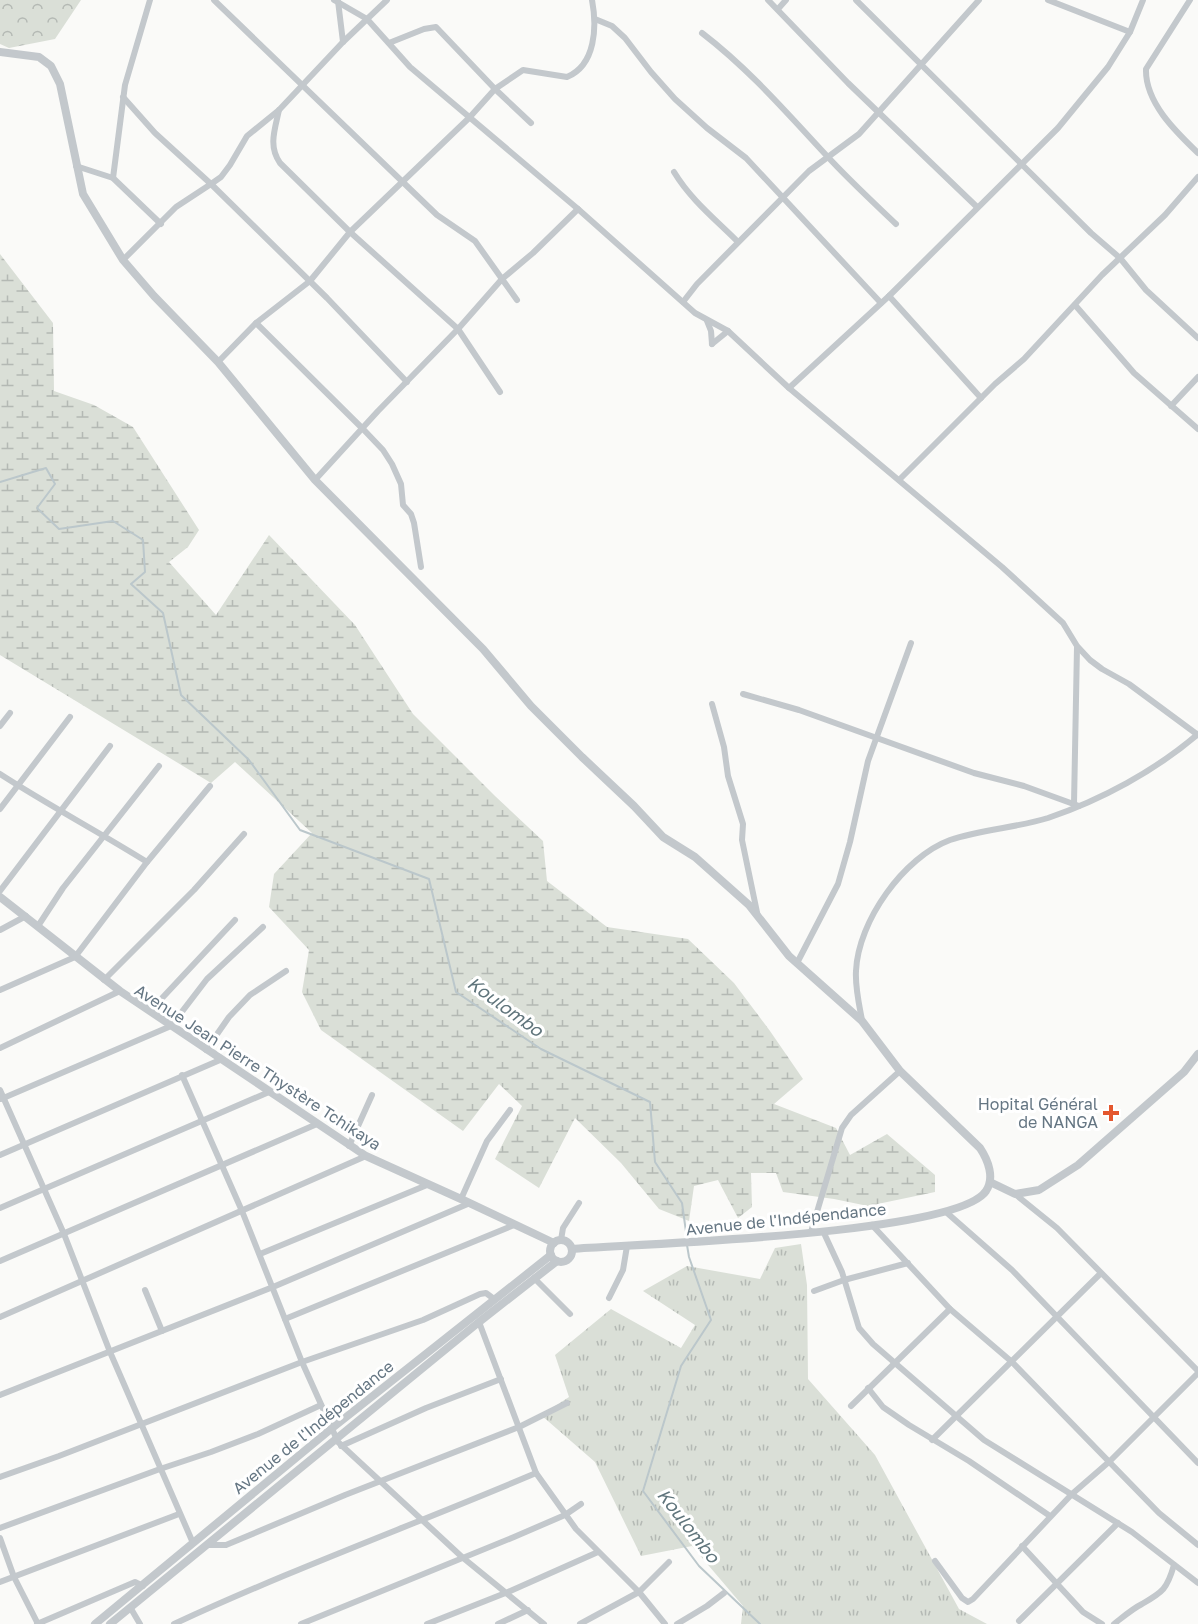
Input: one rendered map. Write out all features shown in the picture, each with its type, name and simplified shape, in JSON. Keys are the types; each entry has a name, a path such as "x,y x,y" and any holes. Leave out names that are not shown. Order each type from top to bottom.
{"street":[{"path":"113,178 123,97 130,65 150,0"},
{"path":"214,0 437,215 476,241 517,300"},
{"path":"123,260 176,207 221,177 247,136 279,110 343,42 387,0"},
{"path":"218,362 256,323 310,281 350,232 469,118 495,89 523,70 567,77 579,69 591,48 595,19 592,0"},
{"path":"768,0 848,84 977,207"},
{"path":"778,9 786,0"},
{"path":"856,0 1090,233 1120,258 1146,290 1198,338"},
{"path":"682,302 809,171 859,134 979,0"},
{"path":"1048,0 1130,32"},
{"path":"789,388 889,296 1058,128 1108,67 1130,32 1143,0"},
{"path":"1190,0 1146,69 1146,81 1149,92 1156,103 1180,135 1198,153"},
{"path":"337,1 343,42"},
{"path":"337,1 367,19 410,67 578,209 682,302 706,321 728,331 789,388 1002,567 1053,612 1089,660 1129,684 1198,735 1141,775 1045,819 975,833 949,841 924,854 904,874 873,914 861,943 856,970 862,1021"},
{"path":"595,19 612,26 625,38 675,99 707,128 746,158 881,303"},
{"path":"389,42 436,27 531,123"},
{"path":"702,33 724,50 779,102 828,157 896,224"},
{"path":"0,52 39,57 51,66 60,84 76,166 86,201 123,260 154,296 218,362 315,480 483,650 531,706 582,757 663,837 695,857 749,905 797,963 862,1021 900,1071 980,1148 988,1160 990,1182 1015,1194 1057,1228 1198,1372 1110,1461 1050,1516 973,1599 968,1602 962,1598 935,1561"},
{"path":"123,97 156,133 310,281 407,382"},
{"path":"279,110 272,145 273,154 280,163 350,232 458,329 500,392"},
{"path":"76,166 113,178 161,224"},
{"path":"674,172 699,205 738,242"},
{"path":"899,480 981,398 1024,359 1120,258 1165,215 1198,177"},
{"path":"315,480 458,329 502,279 533,253 578,209"},
{"path":"889,296 981,398"},
{"path":"1075,305 1134,373 1198,429"},
{"path":"706,321 711,331 712,344 728,331"},
{"path":"256,323 383,450 392,464 400,484 404,505 414,523 421,567"},
{"path":"1171,406 1198,377"},
{"path":"797,963 838,884 850,843 868,761 911,643"},
{"path":"1077,646 1077,805"},
{"path":"743,694 799,710 974,773 1024,786 1077,805"},
{"path":"712,704 724,747 728,776 743,824 742,840 758,917"},
{"path":"0,726 10,713"},
{"path":"0,809 70,717"},
{"path":"0,891 110,746"},
{"path":"38,927 63,888 159,766"},
{"path":"0,774 147,862"},
{"path":"0,990 75,957 147,862 210,786"},
{"path":"104,980 194,890 244,834"},
{"name":"Avenue Jean Pierre Thystère Tchikaya","path":"0,897 104,980 349,1146 427,1185 557,1242"},
{"path":"0,930 26,916"},
{"path":"150,1011 235,920"},
{"path":"2,1098 171,1026 207,979 263,927"},
{"path":"206,1050 229,1017 250,994 286,971"},
{"path":"0,1048 120,991"},
{"path":"1015,1194 1039,1190 1078,1165 1184,1072 1198,1054"},
{"path":"0,1155 220,1060"},
{"path":"812,1232 842,1128 851,1115 900,1071"},
{"path":"183,1075 242,1211 335,1438 379,1482 462,1557 508,1592 544,1624"},
{"path":"0,1090 64,1234 110,1352 179,1514 194,1543"},
{"path":"0,1208 269,1092"},
{"path":"349,1146 372,1095"},
{"path":"461,1199 487,1141 510,1110"},
{"path":"0,1261 317,1124"},
{"path":"0,1317 366,1156"},
{"name":"Avenue de l'Indépendance","path":"572,1248 679,1244 872,1225 946,1212 972,1201 985,1192 990,1182"},
{"path":"260,1254 427,1185"},
{"path":"0,1395 273,1287 471,1203"},
{"path":"557,1242 568,1242 572,1248 572,1254 563,1262 554,1258 550,1250 579,1203"},
{"path":"946,1212 1012,1270 1198,1463"},
{"path":"285,1319 514,1225"},
{"path":"872,1225 950,1309 1012,1362 1159,1513 1198,1545"},
{"path":"823,1231 844,1280 859,1328 894,1362 984,1440 1118,1523 1198,1583"},
{"path":"609,1298 623,1270 627,1246"},
{"name":"Avenue de l'Indépendance","path":"110,1624 335,1438 534,1278 554,1258"},
{"name":"Avenue de l'Indépendance","path":"95,1624 331,1429 494,1299 554,1258"},
{"path":"814,1291 844,1280 908,1263"},
{"path":"932,1440 1100,1274"},
{"path":"534,1278 570,1314"},
{"path":"146,1290 162,1331"},
{"path":"0,1477 302,1362 423,1320 480,1294 486,1293 494,1299"},
{"path":"851,1406 950,1309"},
{"path":"478,1322 536,1473 565,1515 598,1552 639,1592 665,1624"},
{"path":"341,1446 426,1408 501,1379"},
{"path":"868,1388 883,1407 1050,1516"},
{"path":"207,1545 226,1545 519,1427 567,1403"},
{"path":"0,1528 258,1434 321,1405"},
{"path":"174,1624 251,1588 423,1521 536,1473"},
{"path":"301,1624 565,1515 581,1504"},
{"path":"0,1582 179,1514"},
{"path":"1019,1621 1118,1523"},
{"path":"0,1538 14,1577 37,1624 135,1582 143,1586"},
{"path":"1022,1546 1083,1612 1102,1624"},
{"path":"427,1624 508,1592 598,1552"},
{"path":"580,1624 639,1592 669,1562"},
{"path":"1114,1624 1166,1588 1174,1565"},
{"path":"677,1624 724,1593"},
{"path":"130,1607 140,1624"},
{"path":"498,1624 528,1611"}],"green space":[{"path":"0,0 81,0 55,39 9,48 0,44"},
{"path":"0,254 53,323 54,391 94,405 133,427 199,530 188,547 169,562 216,615 269,535 355,625 413,714 543,841 547,881 607,927 688,939 734,983 803,1079 774,1104 836,1128 850,1155 887,1134 935,1175 935,1192 868,1206 783,1192 776,1173 751,1173 752,1207 738,1218 718,1180 694,1186 689,1221 659,1209 621,1163 575,1118 539,1188 495,1159 522,1106 499,1084 463,1131 321,1030 302,992 309,950 269,907 274,874 312,833 235,762 211,783 0,655"},
{"path":"801,1244 807,1285 808,1379 875,1455 959,1609 987,1624 741,1624 743,1606 692,1546 641,1556 595,1462 541,1415 569,1397 555,1355 611,1309 681,1348 695,1325 643,1291 687,1266 760,1279 775,1248"}],"waterway":[{"name":"Koulombo","path":"0,482 46,468 55,484 37,508 59,529 113,521 143,540 145,572 131,584 163,613 181,695 249,760 300,830 429,879 456,992 541,1049 650,1102 655,1162 682,1203 687,1239"},
{"name":"Koulombo","path":"687,1245 711,1320 681,1366 643,1491 699,1566 760,1624"}],"place":[{"name":"Hopital Général de NANGA","path":"1111,1113"}]}
